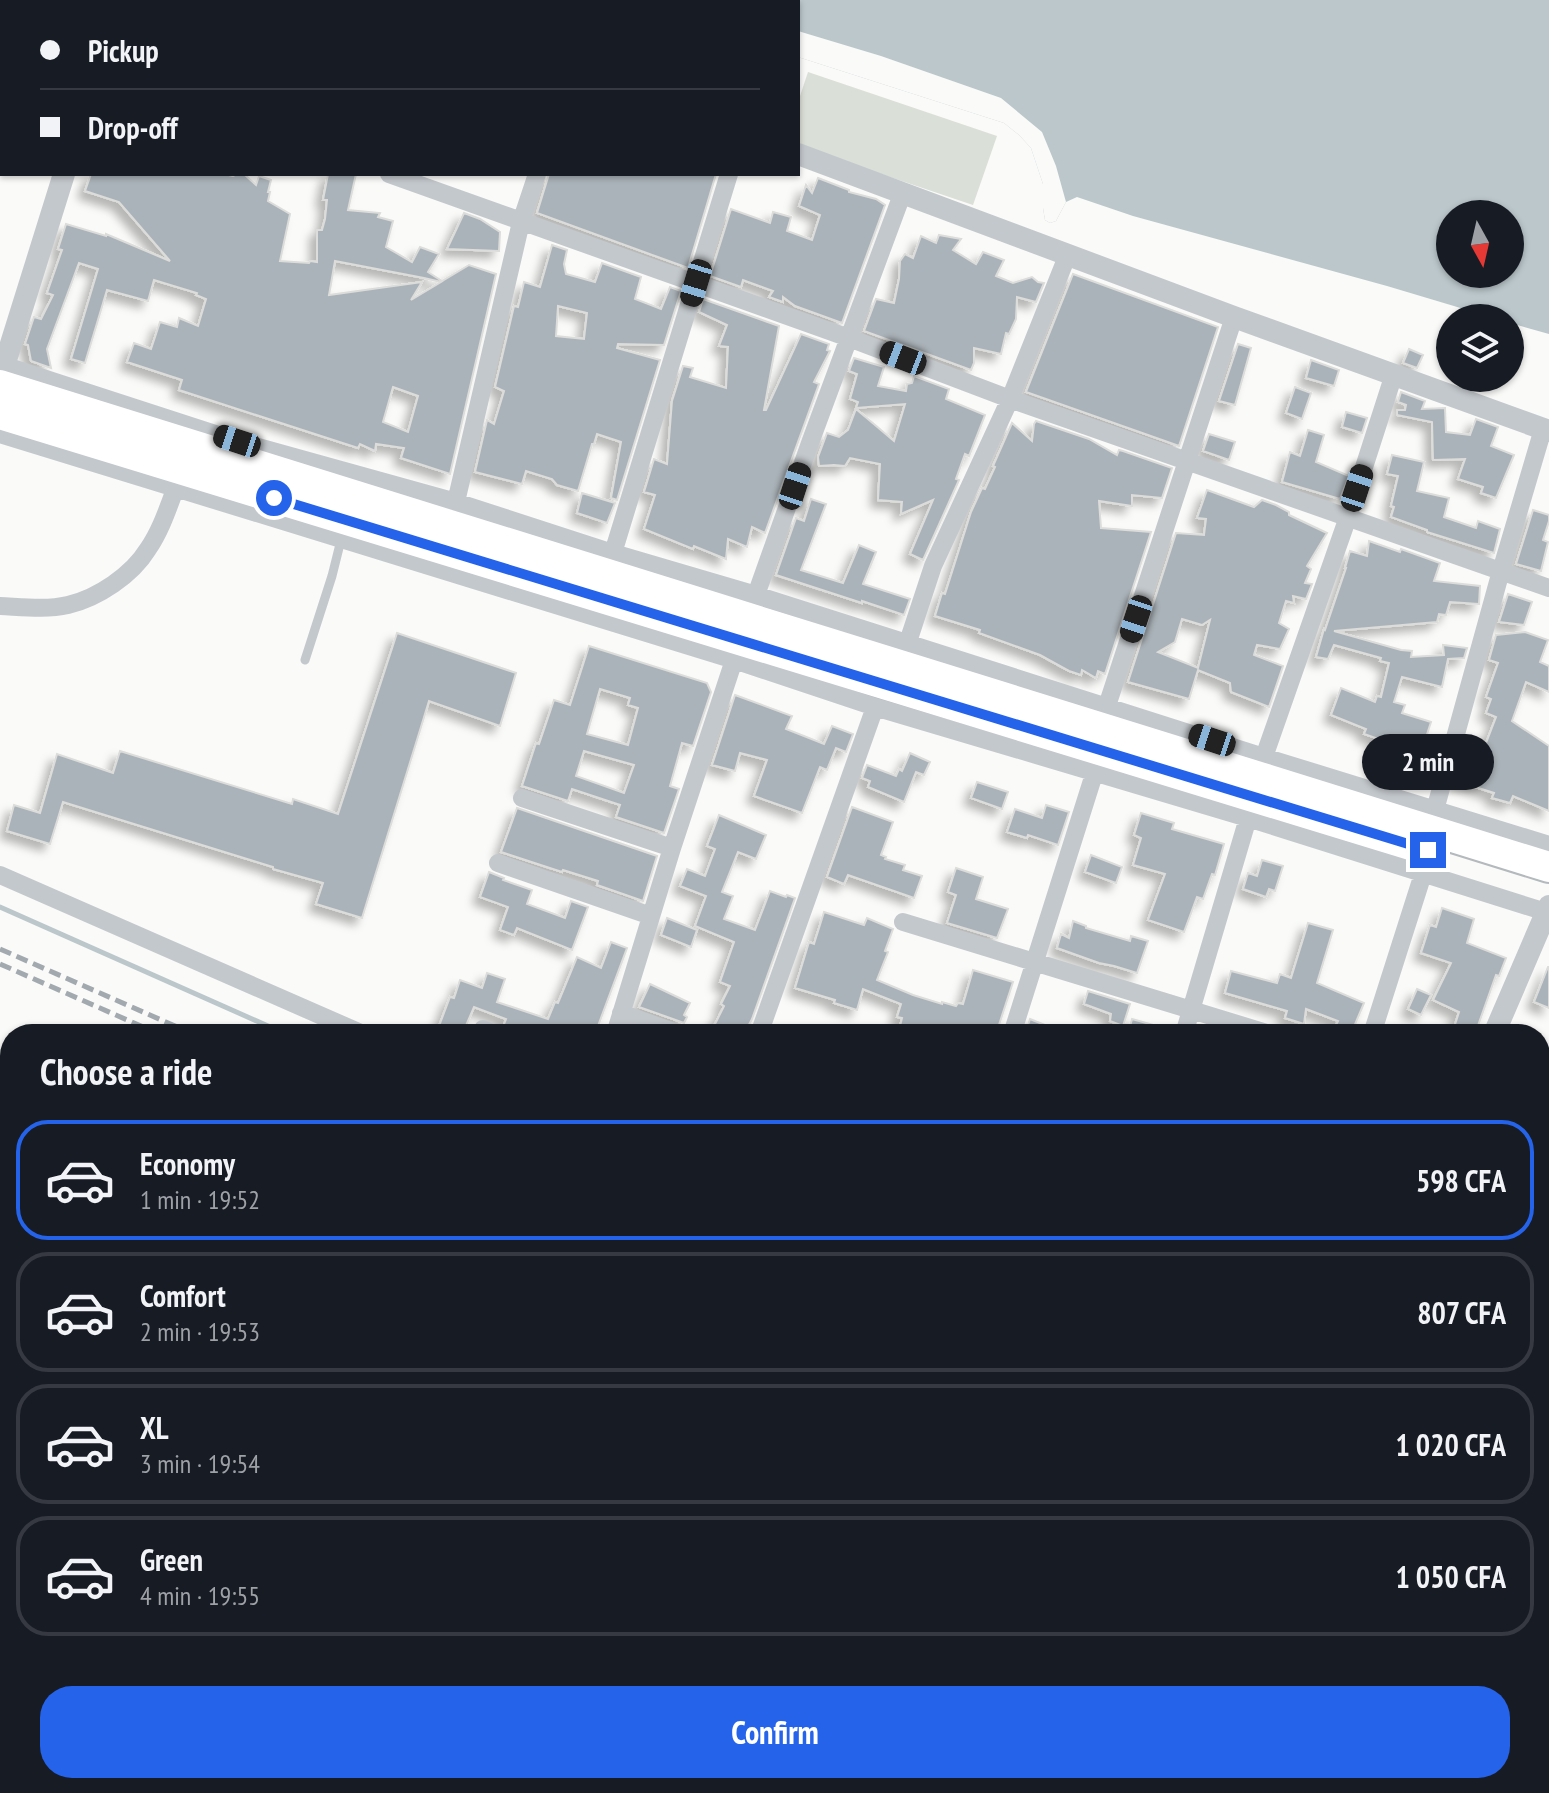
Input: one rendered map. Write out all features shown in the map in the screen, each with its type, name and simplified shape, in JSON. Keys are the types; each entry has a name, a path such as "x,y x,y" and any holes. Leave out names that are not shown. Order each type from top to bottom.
{"highway":[{"path":"1,373 183,468 904,654 1549,867"},
{"path":"0,414 183,468 1548,905"}],"street":[{"path":"800,155 1546,430 1501,571 1435,810"},
{"path":"63,176 6,336 1,373 456,502 756,595 904,654 1107,706 1549,845"},
{"path":"394,176 849,338 1010,399 1549,588"},
{"path":"456,502 521,222 536,176"},
{"path":"613,553 728,176"},
{"path":"756,595 903,192"},
{"path":"904,654 933,566 1010,399 1068,254"},
{"path":"1107,706 1234,317"},
{"path":"1264,757 1348,517 1394,374"},
{"path":"0,434 183,468 341,540 1423,874 1548,905 1498,1024"},
{"path":"0,606 34,608 69,605 95,595 118,580 136,566 149,549 183,468"},
{"path":"618,1024 734,660"},
{"path":"763,1024 875,707"},
{"path":"1015,1024 1095,771"},
{"path":"522,798 672,848"},
{"path":"1187,1024 1248,818"},
{"path":"498,863 651,916"},
{"path":"1375,1024 1423,874"},
{"path":"0,875 340,1024"},
{"path":"903,922 1237,1024"},
{"path":"621,1013 651,1024"}],"lane":[{"path":"305,660 341,540"}],"shaded area":[{"path":"800,0 1549,0 1549,334 1524,327 1524,304 1447,304 1133,216 1077,197 1066,202 1056,221 1050,223 1045,220 1043,184 1031,148 1004,123 800,58"},
{"path":"808,72 997,136 973,205 800,147 800,96"}],"pier":[{"path":"800,32 1001,98 1042,132 1066,202 1056,221 1050,223 1045,220 1043,184 1031,148 1004,123 800,58"}],"building":[{"path":"90,176 246,176 256,185 259,176 271,180 268,201 290,214 280,261 309,263 317,262 317,230 322,230 325,219 327,200 323,200 328,176 356,176 348,210 380,213 378,217 393,221 386,247 412,262 420,247 439,254 428,272 442,281 469,265 496,274 450,474 401,458 404,448 376,444 375,451 360,444 358,448 179,390 182,380 127,362 134,343 151,349 160,322 177,327 179,318 198,326 206,299 197,293 154,280 148,301 107,290 85,363 71,359 98,269 79,263 47,349 51,368 31,361 28,345 25,344 34,317 41,319 53,295 47,293 62,250 58,249 66,224 106,234 170,261 119,202 85,191","holes":["335,261 441,282 411,300 422,282 329,295","393,387 418,396 408,432 383,422"]},
{"path":"548,176 715,176 688,268 537,213"},
{"path":"818,178 885,205 842,323 795,306 783,297 783,302 769,297 773,291 743,280 741,287 710,276 731,209 770,223 773,212 791,217 787,231 812,240 820,215 799,206 806,185 812,193"},
{"path":"464,213 500,232 499,251 447,249"},
{"path":"939,235 961,239 953,250 976,264 983,252 1004,260 996,276 1013,283 1032,277 1044,283 1036,302 1017,297 1016,319 1009,334 1006,333 1001,354 974,348 971,370 864,331 876,299 894,303 900,261 905,254 913,258 921,236 936,243"},
{"path":"552,245 567,250 564,264 566,274 595,282 602,263 641,277 635,299 661,309 670,287 681,291 664,345 618,344 617,348 660,360 617,500 611,498 621,442 597,434 578,491 526,471 522,484 475,472 487,420 494,424 504,391 495,387 514,306 518,307 524,282 540,287","holes":["558,306 587,313 584,339 556,336"]},
{"path":"1073,274 1218,327 1179,446 1026,392"},
{"path":"703,299 779,326 764,410 801,334 829,344 827,350 830,351 814,382 819,384 765,533 752,527 747,547 728,539 726,559 644,529 655,495 644,492 654,459 667,464 672,401 683,366 693,368 690,377 726,388 728,347 719,346 727,325 699,312"},
{"path":"1238,344 1251,348 1235,405 1219,401"},
{"path":"1409,349 1423,355 1417,368 1403,363"},
{"path":"854,358 884,367 878,386 906,391 907,384 912,383 914,376 949,389 946,399 985,415 969,456 965,454 956,479 959,480 923,560 910,554 933,500 901,514 902,502 878,500 880,464 850,458 845,466 819,466 818,457 827,433 839,437 848,430 856,409 894,441 905,404 856,408 858,402 850,399 857,374 849,371"},
{"path":"1311,360 1339,370 1334,386 1306,378"},
{"path":"1295,387 1311,393 1302,419 1286,413"},
{"path":"1401,392 1425,401 1422,409 1445,408 1446,432 1470,435 1476,419 1498,427 1491,446 1514,455 1496,498 1481,493 1483,487 1458,479 1465,459 1433,460 1432,422 1397,415 1397,410 1405,410 1406,405 1398,402"},
{"path":"1346,412 1367,418 1362,433 1342,427"},
{"path":"1036,421 1089,439 1117,455 1119,450 1172,468 1162,498 1132,495 1132,506 1099,501 1101,528 1151,532 1105,674 1098,671 1096,678 1082,670 1081,675 1069,671 1040,655 979,633 980,630 935,616 971,512 982,488 985,489 1012,423 1032,441"},
{"path":"1308,430 1324,435 1316,462 1349,476 1340,499 1282,482 1290,452 1300,456"},
{"path":"1209,434 1235,442 1229,460 1203,451"},
{"path":"1392,455 1424,462 1417,491 1449,498 1444,517 1476,528 1478,521 1500,529 1494,553 1391,517 1398,476 1387,474"},
{"path":"1207,490 1254,507 1262,500 1276,505 1289,515 1327,533 1307,566 1311,569 1305,583 1312,584 1306,599 1293,596 1294,603 1286,601 1279,623 1289,629 1280,649 1257,645 1254,655 1283,666 1269,707 1231,692 1230,683 1198,670 1189,699 1128,682 1176,533 1204,535 1206,519 1197,518","holes":["1182,619 1202,625 1210,620 1198,668 1158,652 1175,642"]},
{"path":"582,493 615,503 607,523 577,513"},
{"path":"811,499 826,504 801,570 843,583 859,545 876,552 863,584 910,599 904,615 776,575 796,518 804,521"},
{"path":"1533,510 1549,515 1543,540 1548,542 1541,571 1516,564"},
{"path":"1369,541 1440,563 1434,581 1480,586 1479,604 1450,602 1446,615 1439,614 1437,622 1334,631 1412,651 1411,657 1444,655 1443,645 1467,648 1464,658 1448,659 1442,687 1402,677 1394,702 1405,705 1402,713 1431,722 1420,756 1364,734 1366,729 1331,715 1341,688 1375,702 1377,696 1381,697 1389,663 1334,645 1328,659 1316,657 1350,551 1367,556"},
{"path":"1508,594 1532,602 1524,625 1499,622"},
{"path":"1525,632 1548,640 1540,662 1549,666 1549,692 1526,682 1512,721 1549,746 1549,811 1513,796 1510,803 1492,798 1494,793 1456,781 1460,765 1468,763 1477,740 1486,743 1496,717 1486,713 1491,699 1486,697 1498,663 1489,660 1496,635"},
{"path":"397,633 516,673 500,726 429,701 362,918 316,904 323,883 63,802 50,844 7,831 14,805 40,813 57,754 113,773 120,751 292,804 293,799 338,814"},
{"path":"589,646 707,683 711,692 693,746 682,743 670,786 679,789 664,833 616,817 620,805 572,789 568,801 522,786 554,700 570,705","holes":["600,689 630,698 628,705 638,708 628,745 587,734","584,751 634,765 624,793 576,776"]},
{"path":"735,695 792,716 786,729 824,744 832,726 853,734 846,752 836,748 827,770 820,767 802,813 754,796 767,760 740,753 735,771 712,765"},
{"path":"910,753 930,762 924,775 916,772 904,802 868,787 870,781 862,778 867,765 896,776 899,769 902,771"},
{"path":"977,782 1008,792 1002,809 971,798"},
{"path":"1046,805 1069,812 1058,845 1007,832 1015,809 1042,818"},
{"path":"852,807 893,822 881,855 905,865 903,870 922,876 914,898 848,875 844,884 827,877"},
{"path":"517,808 657,856 643,901 597,885 598,881 501,852"},
{"path":"1141,813 1174,823 1172,829 1224,844 1215,875 1212,874 1203,899 1197,897 1184,932 1148,920 1165,874 1133,865 1141,838 1134,835"},
{"path":"719,815 766,835 756,859 738,852 722,892 733,896 724,919 755,930 770,891 795,898 749,1024 715,1024 730,986 720,982 734,942 695,926 706,896 680,886 687,869 705,876 715,849 707,846"},
{"path":"1091,855 1122,867 1116,883 1085,872"},
{"path":"1262,860 1283,866 1275,891 1269,889 1266,897 1243,889 1248,873 1257,876"},
{"path":"956,868 983,877 976,899 1008,909 997,938 947,923 956,895 948,892"},
{"path":"489,872 532,890 527,904 565,918 571,901 588,907 572,950 517,928 514,935 500,930 508,907 480,897"},
{"path":"1442,908 1474,919 1467,943 1506,958 1499,976 1496,975 1479,1024 1455,1024 1459,1012 1433,1000 1451,963 1421,953 1430,925 1436,927"},
{"path":"824,912 864,925 867,918 893,929 877,980 913,995 956,1006 963,1004 973,970 1013,982 999,1024 900,1024 902,1018 897,1017 901,1004 863,989 857,1010 795,988 809,942 814,944"},
{"path":"667,918 697,930 691,947 661,935"},
{"path":"1073,921 1130,941 1131,936 1148,941 1137,973 1057,948 1061,934 1069,938"},
{"path":"1308,923 1333,930 1317,983 1364,1003 1355,1024 1336,1024 1338,1021 1306,1009 1304,1024 1285,1018 1287,1011 1225,993 1231,971 1277,983 1280,974 1291,978"},
{"path":"611,942 627,948 599,1024 504,1024 506,1019 474,1007 467,1024 440,1024 460,980 482,988 487,973 505,979 497,1002 548,1019 577,957 601,968"},
{"path":"1549,967 1549,1008 1534,1002"},
{"path":"650,984 690,1003 684,1023 639,1007"},
{"path":"1417,989 1431,995 1421,1015 1408,1009"},
{"path":"1088,991 1130,1004 1124,1024 1118,1024 1110,1021 1111,1014 1084,1004"},
{"path":"1132,1019 1150,1024 1131,1024"}],"waterway":[{"path":"0,907 263,1024"}],"railway":[{"path":"0,949 170,1024"},
{"path":"0,964 136,1024"}],"route":[{"path":"274,498 1428,850"}]}
